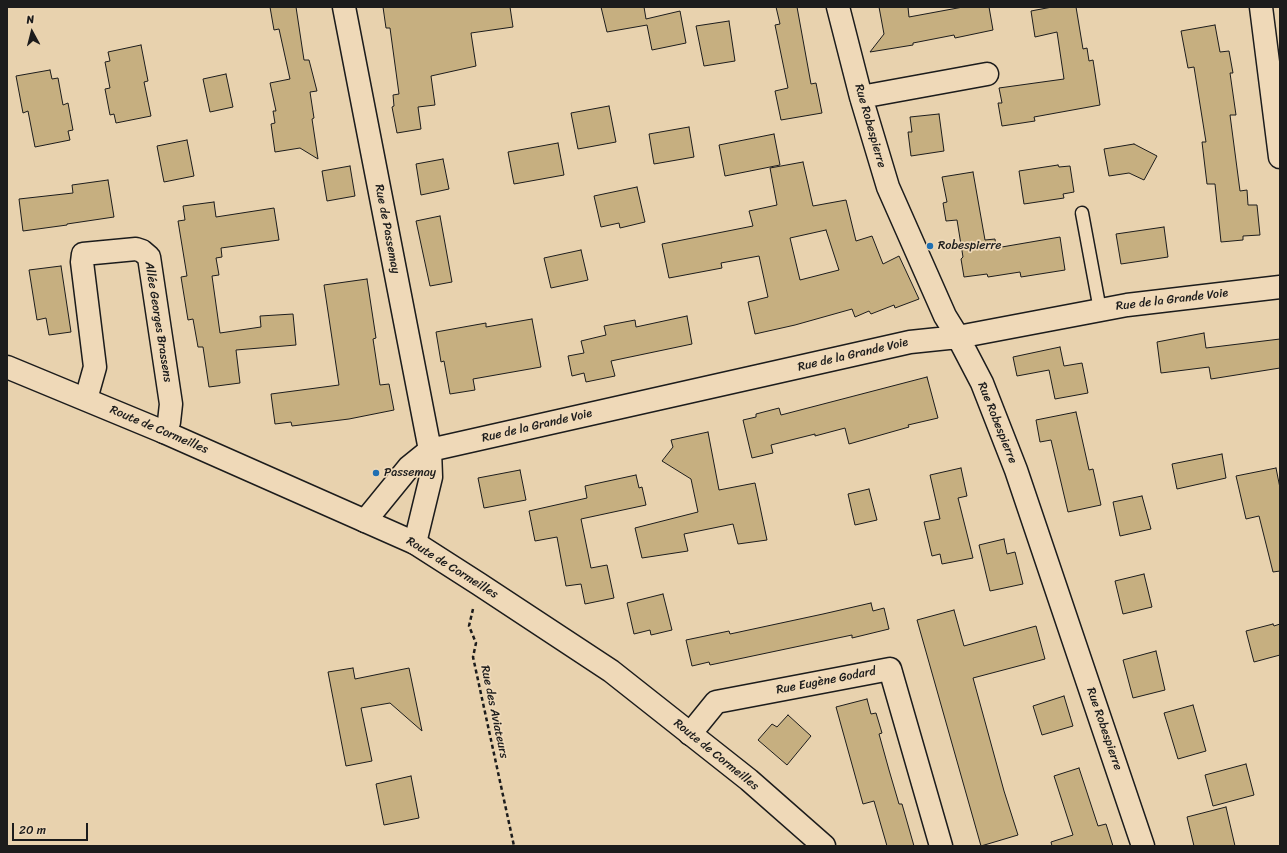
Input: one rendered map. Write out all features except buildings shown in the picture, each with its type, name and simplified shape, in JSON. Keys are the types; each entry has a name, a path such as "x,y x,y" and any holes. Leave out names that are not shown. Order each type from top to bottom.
{"street":[{"name":"Rue de Passemay","path":"344,7 430,450"},
{"name":"Rue Robespierre","path":"838,7 861,97 888,187 942,310 982,383 1016,470 1143,846"},
{"path":"1261,7 1280,157"},
{"path":"861,97 987,74"},
{"name":"Allée Georges Brassens","path":"86,399 96,367 82,262 83,254 136,249 142,251 148,257 171,404 169,422 164,432"},
{"name":"Rue de la Grande Voie","path":"365,521 409,467 430,450 910,342 958,337 1127,305 1280,286"},
{"name":"Route de Cormeilles","path":"7,367 164,432 415,543 611,671 749,780 824,846"},
{"path":"415,543 432,477 430,450"},
{"name":"Rue Eugène Godard","path":"690,734 716,702 890,669 941,846"}],"lane":[{"path":"1082,213 1100,310"}],"path":[{"name":"Rue des Aviateurs","path":"479,584 469,626 476,643 473,657 514,846"}],"place":[{"name":"Robespierre","path":"930,246"},
{"name":"Passemay","path":"376,473"}]}
